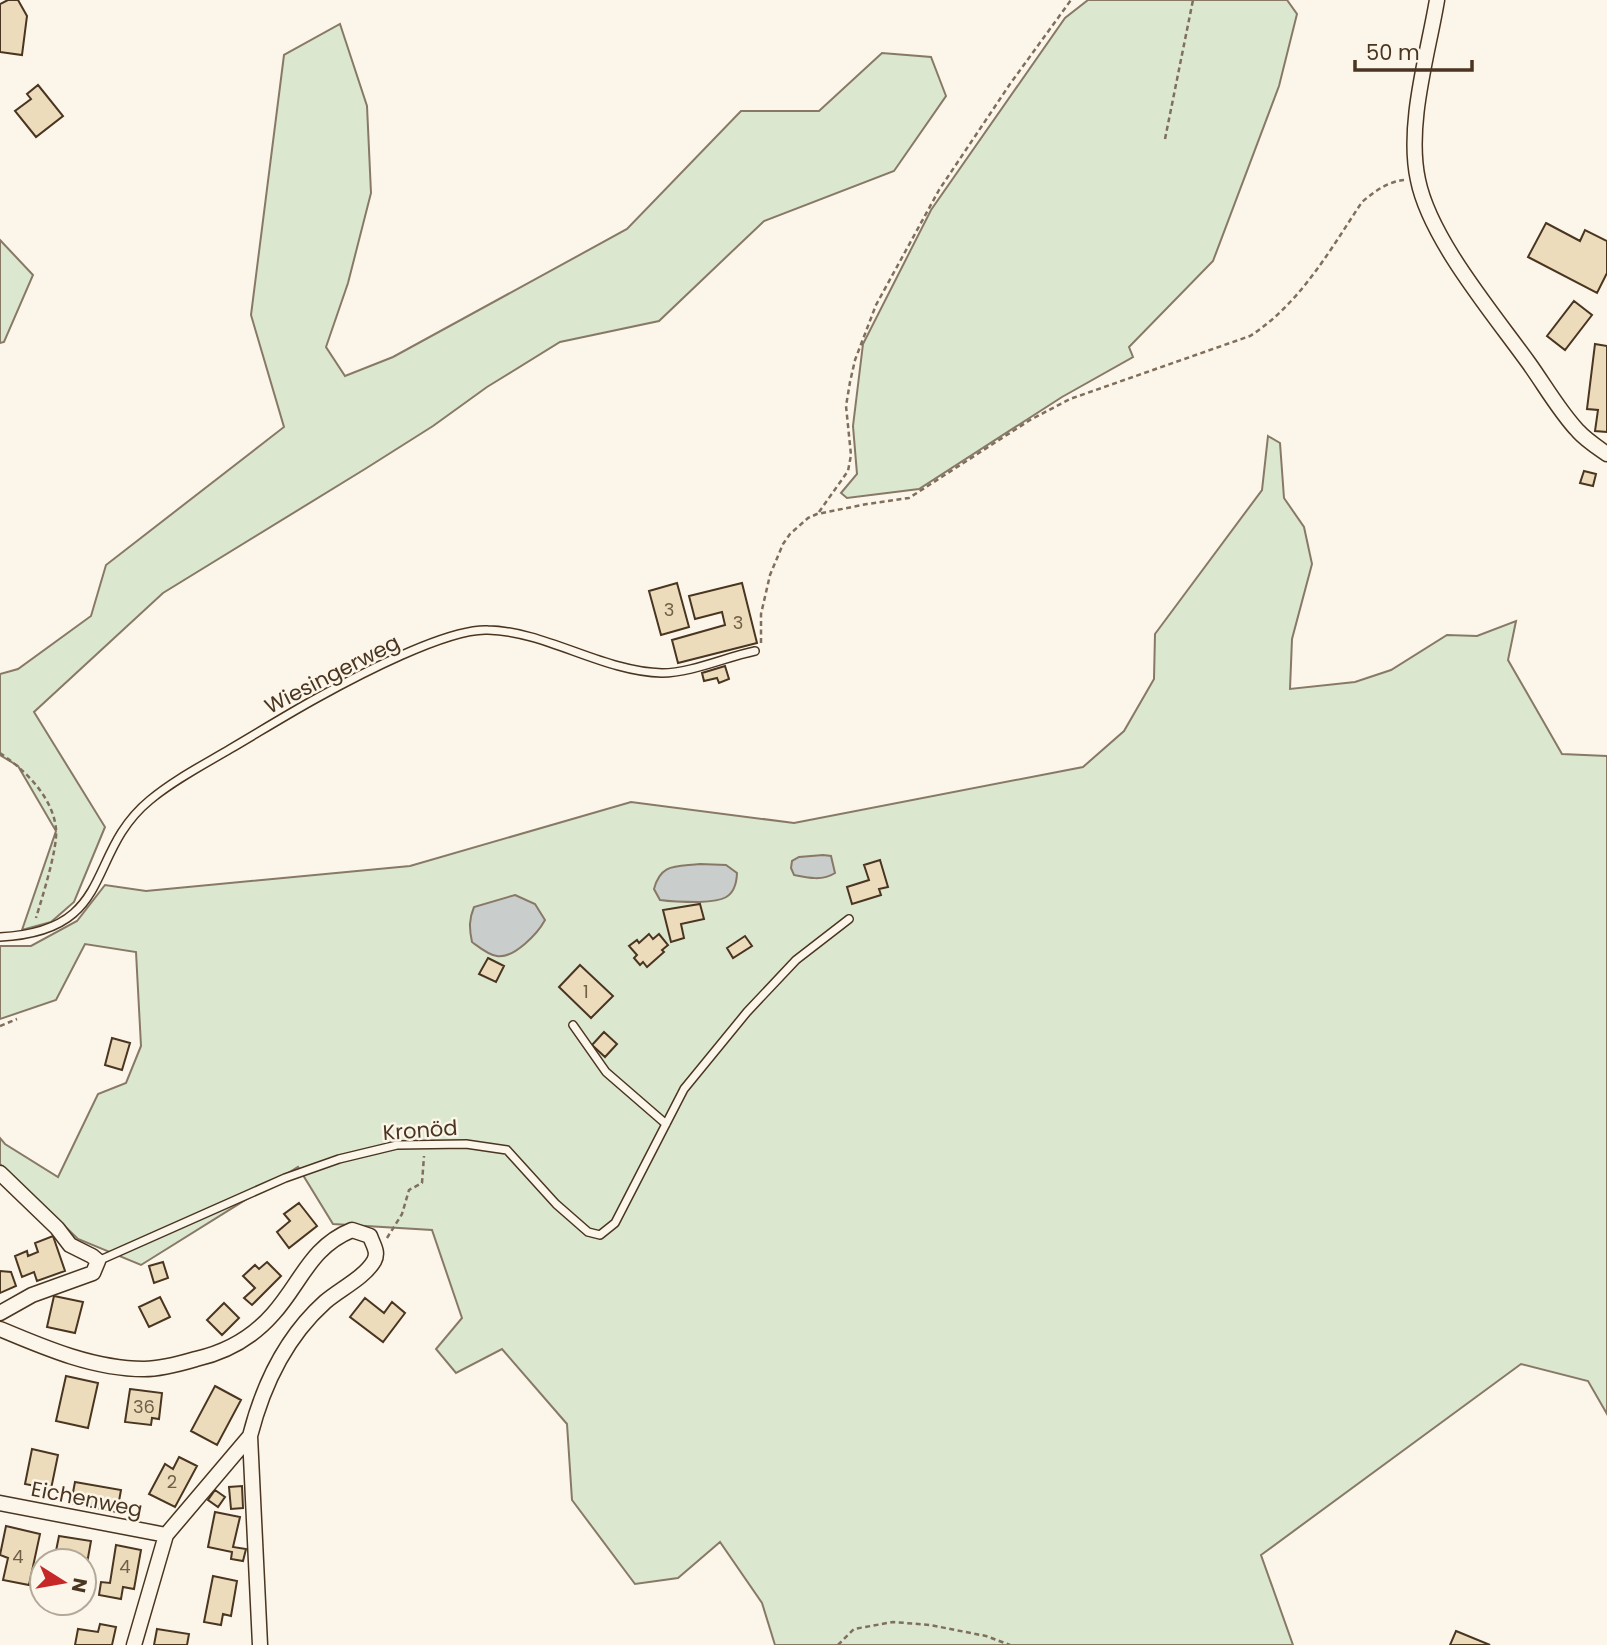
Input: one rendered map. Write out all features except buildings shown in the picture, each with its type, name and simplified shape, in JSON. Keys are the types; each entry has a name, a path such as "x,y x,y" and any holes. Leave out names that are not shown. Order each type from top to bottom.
{"street":[{"path":"1437,0 1415,140 1417,178 1433,222 1451,253 1577,430 1607,454"},
{"path":"0,1173 57,1228 70,1245 98,1261 93,1273 32,1295 0,1313"},
{"path":"0,1329 50,1350 118,1367 145,1369 174,1365 224,1351 246,1339 275,1312 327,1243 352,1230 370,1236 376,1258 366,1272 332,1296 297,1331 266,1386 257,1408 250,1436 260,1645"},
{"path":"134,1645 166,1535 250,1436"},
{"name":"Eichenweg","path":"0,1503 166,1535"}],"lane":[{"name":"Wiesingerweg","path":"0,937 30,934 61,923 79,909 93,890 133,816 151,799 192,771 317,698 435,642 465,632 487,629 509,632 623,667 662,673 755,651"},
{"name":"Kronöd","path":"98,1261 285,1178 339,1159 397,1144 466,1144 507,1150 556,1204 587,1232 600,1235 615,1223 684,1089 747,1012 796,960 849,919"},
{"path":"573,1025 606,1072 666,1124"}],"path":[{"path":"755,651 761,642 764,597 783,544 799,525 817,514 837,489 850,464 851,447 846,406 855,360 876,305 939,190 1010,84 1071,0"},
{"path":"1165,139 1193,0"},
{"path":"817,514 909,498 1030,420 1070,399 1250,336 1270,323 1288,306 1362,202 1394,181 1417,178"},
{"path":"0,753 37,787 50,807 56,828 55,847 30,934"},
{"path":"0,1026 17,1019"},
{"path":"376,1251 402,1214 409,1190 422,1183 425,1161 421,1144"},
{"path":"838,1645 854,1629 893,1622 930,1625 975,1634 1010,1645"}],"green space":[{"path":"1088,0 1287,0 1297,14 1279,86 1213,261 1129,347 1133,357 1062,397 919,489 847,498 841,493 857,474 853,426 863,344 931,210 1065,18"},
{"path":"340,24 367,106 371,193 348,283 326,347 345,376 393,357 627,229 741,111 819,111 882,53 931,57 946,96 894,171 764,221 659,321 560,342 487,387 433,426 365,469 163,593 34,712 105,827 74,902 51,922 22,930 56,831 18,766 0,755 0,674 18,669 91,616 106,565 284,427 251,315 284,55"},
{"path":"0,240 33,275 4,342 0,343"},
{"path":"1268,436 1280,443 1284,498 1304,527 1312,564 1292,639 1290,689 1355,682 1391,670 1447,635 1477,636 1516,621 1508,660 1562,754 1607,756 1607,1414 1588,1381 1521,1364 1261,1555 1293,1645 775,1645 762,1603 720,1542 678,1578 635,1584 572,1500 567,1424 502,1349 456,1373 436,1349 462,1318 432,1230 333,1224 298,1167 141,1265 78,1239 0,1164 0,1138 5,1144 58,1177 98,1094 126,1083 141,1046 136,952 85,944 56,1000 0,1019 0,946 31,946 77,921 105,885 146,891 410,866 631,802 794,823 1083,767 1124,731 1154,679 1155,634 1262,490"}],"shaded area":[{"path":"831,856 835,873 820,878 794,875 792,861 799,857"},
{"path":"700,864 726,865 737,873 734,889 730,894 720,900 707,902 660,900 654,889 665,870"},
{"path":"515,895 535,904 545,920 537,932 518,949 504,956 490,954 472,942 470,924 474,907"}]}
